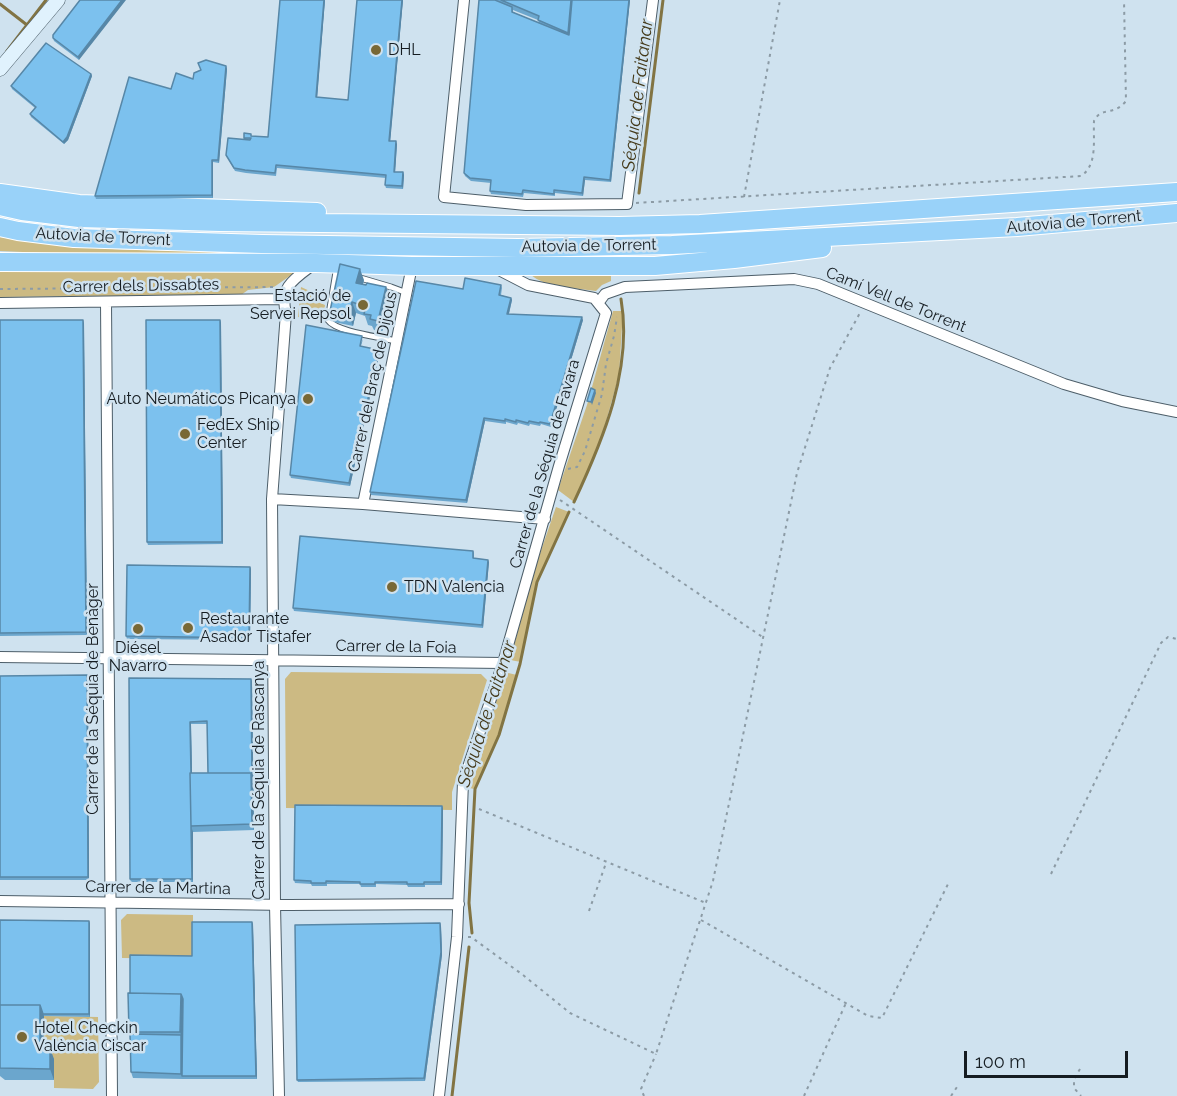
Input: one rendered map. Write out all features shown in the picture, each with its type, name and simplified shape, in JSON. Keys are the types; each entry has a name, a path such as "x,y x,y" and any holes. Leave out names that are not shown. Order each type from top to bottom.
{"highway":[{"name":"Autovia de Torrent","path":"0,206 22,212 79,218 220,222 620,226 700,224 1177,192"},
{"path":"0,193 79,204 287,210 501,226"},
{"name":"Autovia de Torrent","path":"0,227 74,238 518,248 672,245 1017,227 1177,213"},
{"path":"0,262 655,266 734,260 855,244 1017,227"}],"street":[{"path":"0,69 58,0"},
{"path":"464,0 444,197 526,205 627,204 653,0"},
{"path":"282,299 288,286 317,263"},
{"path":"489,265 528,285 594,298 599,302"},
{"name":"Carrer del Braç de Dijous","path":"363,504 412,266"},
{"name":"Camí Vell de Torrent","path":"599,302 606,294 626,287 794,279 818,285 866,303 1065,384 1122,401 1177,411"},
{"name":"Carrer dels Dissabtes","path":"0,303 282,299"},
{"name":"Carrer de la Séquia de Rascanya","path":"279,1096 272,499 286,313 282,299"},
{"name":"Carrer de la Séquia de Benàger","path":"106,302 112,1096"},
{"name":"Carrer de la Séquia de Favara","path":"439,1096 457,937 463,782 503,663 606,313 599,302"},
{"path":"272,499 545,519"},
{"name":"Carrer de la Foia","path":"0,657 503,663"},
{"name":"Carrer de la Martina","path":"0,902 275,905 459,904"}],"lane":[{"path":"317,263 344,274"},
{"path":"336,272 328,320 330,323 341,328 397,341"},
{"path":"352,276 407,294"}],"path":[{"path":"744,197 780,0"},
{"path":"627,204 1081,176 1087,172 1092,163 1094,121 1097,115 1114,111 1126,101 1124,0"},
{"path":"0,289 274,287"},
{"path":"644,1096 641,1089 656,1054 701,920 722,843 797,473 830,368 866,303"},
{"path":"565,468 577,467 585,451 602,394 606,364 617,320 616,310"},
{"path":"551,495 576,509 764,638"},
{"path":"1052,874 1161,643 1168,637 1177,639"},
{"path":"479,809 706,903"},
{"path":"590,911 606,863"},
{"path":"701,920 868,1016 882,1018 949,882"},
{"path":"457,937 471,937 570,1013 656,1054"},
{"path":"804,1096 846,1003"},
{"path":"1080,1069 1074,1079 1074,1088 1081,1096"},
{"path":"951,1096 959,1084"}],"shaded area":[{"path":"0,237 92,248 247,252 247,255 68,254 0,251"},
{"path":"0,268 297,271 274,287 248,290 241,295 0,297"},
{"path":"611,272 611,281 596,291 552,285 530,274"},
{"path":"301,287 312,292 311,299 325,305 323,322 298,317"},
{"path":"613,311 623,311 619,375 602,436 574,502 558,490 587,405"},
{"path":"556,507 569,512 537,582 521,662 510,660 535,568"},
{"path":"291,672 481,674 487,680 452,792 452,810 286,808 285,679"},
{"path":"504,672 517,675 499,735 475,789 469,788 480,762"},
{"path":"127,914 193,915 193,959 122,958 121,920"},
{"path":"44,1016 98,1017 99,1082 93,1089 54,1088 54,1080 44,1058"}],"building":[{"path":"80,0 122,0 78,57 53,38 53,35"},
{"name":"DHL","path":"280,0 324,0 316,97 348,100 357,0 402,0 389,141 396,141 394,172 403,172 402,186 385,185 386,175 276,165 275,173 234,168 226,155 228,138 250,140 251,138 244,138 244,133 251,134 251,136 268,137"},
{"path":"479,0 495,0 512,7 512,12 569,35 572,0 629,0 610,180 584,177 582,193 554,190 554,194 523,190 522,194 490,191 491,180 470,178 464,173"},
{"path":"501,0 571,0 568,33 538,20 539,16"},
{"path":"46,43 91,74 63,142 30,114 36,107 11,86"},
{"path":"206,60 226,66 218,160 212,160 212,195 95,196 129,77 171,89 176,73 193,79 194,73 201,70 198,63"},
{"name":"Estació de Servei Repsol","path":"340,264 360,269 356,283 386,287 378,321 370,319 371,315 364,314 366,307 352,302 349,315 330,311"},
{"path":"465,278 501,285 499,295 511,298 507,314 582,317 550,424 484,418 466,500 370,492 416,281 463,289"},
{"path":"0,320 83,320 86,632 0,633"},
{"name":"FedEx Ship Center","path":"146,320 220,320 222,542 147,542"},
{"path":"306,325 362,336 360,346 379,350 349,483 290,475"},
{"path":"591,388 595,390 591,402 587,401"},
{"name":"TDN Valencia","path":"300,536 473,551 473,558 488,560 482,625 293,608"},
{"path":"127,565 250,567 249,638 126,636"},
{"path":"87,675 88,877 0,877 0,676"},
{"path":"129,678 251,679 252,776 251,773 208,773 207,721 190,722 192,879 130,879"},
{"path":"190,773 251,773 252,824 191,826"},
{"path":"295,805 442,806 441,882 360,884 360,882 311,883 311,881 294,880"},
{"path":"0,920 89,921 89,1014 43,1014 40,1005 0,1005"},
{"path":"192,922 252,922 256,1076 182,1076 183,999 181,994 130,993 130,955 192,956"},
{"path":"440,923 441,952 424,1078 297,1080 295,925"},
{"path":"128,993 181,994 180,1032 129,1032"},
{"name":"Hotel Checkin València Ciscar","path":"0,1005 40,1005 40,1047 50,1048 50,1069 0,1068"},
{"path":"130,1034 181,1035 181,1074 131,1072"}],"waterway":[{"path":"7,51 46,0"},
{"name":"Séquia de Faitanar","path":"639,193 663,0"},
{"path":"0,4 27,25"},
{"name":"Séquia de Faitanar","path":"574,502 605,429 613,404 623,352 624,325 621,299"},
{"name":"Séquia de Faitanar","path":"472,933 469,903 475,789 499,735 520,664 537,582 569,512"},
{"name":"Séquia de Faitanar","path":"452,1096 469,947"}],"place":[{"name":"DHL","path":"376,50"},
{"name":"Estació de Servei Repsol","path":"363,305"},
{"name":"Auto Neumáticos Picanya","path":"308,399"},
{"name":"FedEx Ship Center","path":"185,434"},
{"name":"TDN Valencia","path":"392,587"},
{"name":"Restaurante Asador Tistafer","path":"188,628"},
{"name":"Diésel Navarro","path":"138,629"},
{"name":"Hotel Checkin València Ciscar","path":"22,1037"}]}
